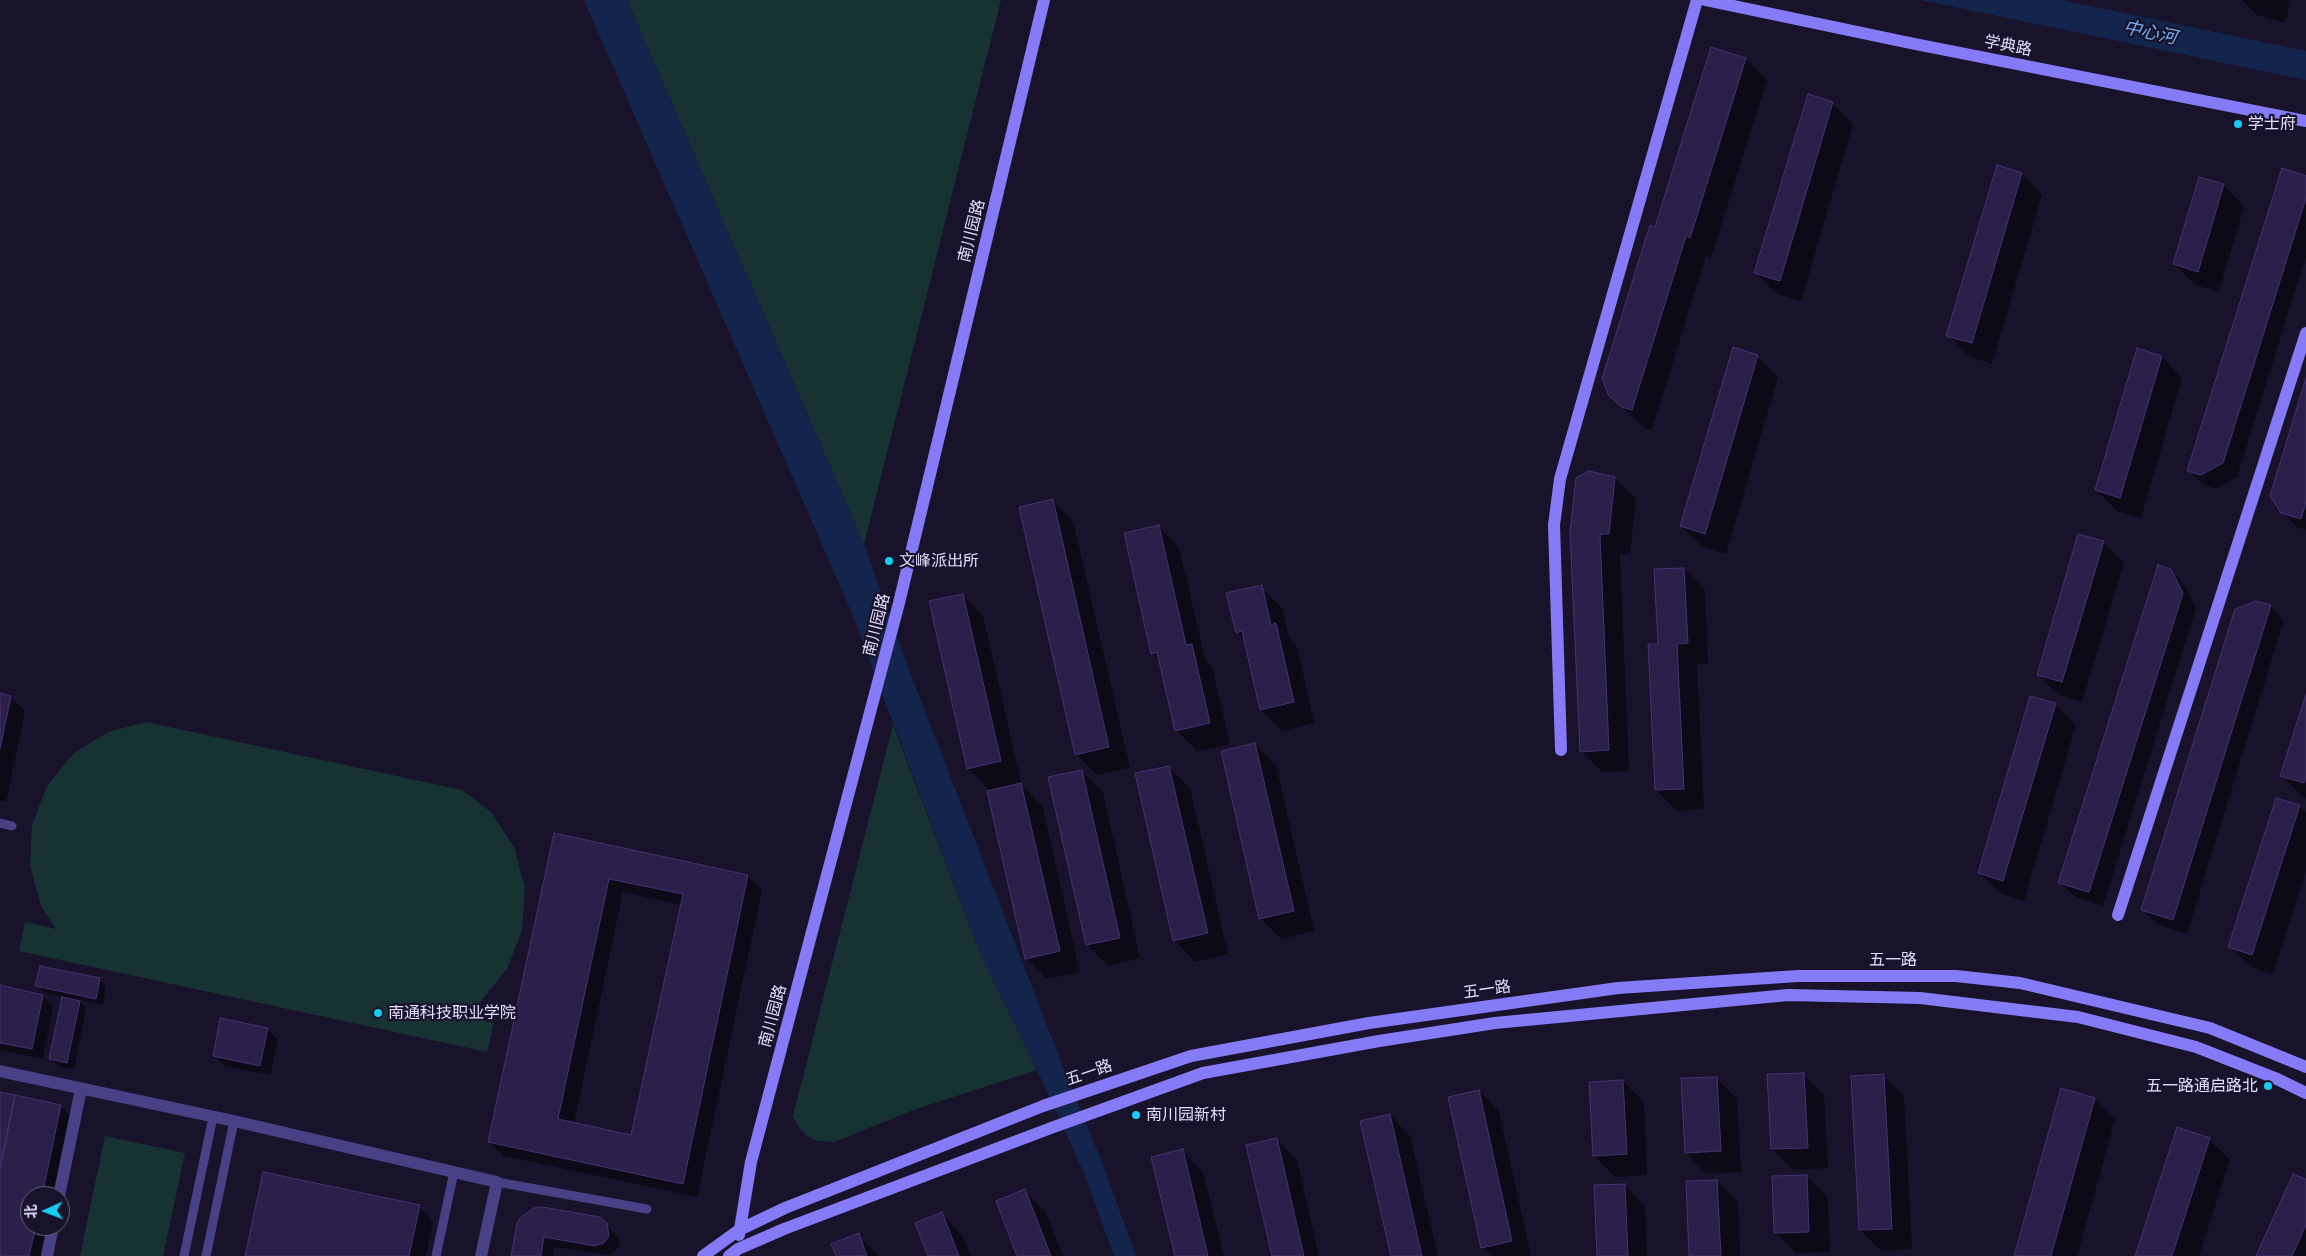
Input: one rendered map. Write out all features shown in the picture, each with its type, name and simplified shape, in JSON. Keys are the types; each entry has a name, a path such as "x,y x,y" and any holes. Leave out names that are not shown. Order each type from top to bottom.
{"main road":[{"name":"南川园路","path":"734,1254 751,1162 900,603 1044,0"},
{"path":"1561,750 1554,525 1560,479 1697,0"},
{"name":"学典路","path":"1705,0 1910,43 2306,121"},
{"path":"2118,915 2306,333"},
{"name":"五一路","path":"703,1256 739,1230 785,1208 1043,1106 1191,1056 1369,1023 1618,988 1798,976 1956,976 2020,983 2210,1028 2306,1067"},
{"name":"五一路","path":"734,1254 784,1229 1203,1073 1495,1022 1788,995 1920,998 1978,1003 2078,1017 2196,1047 2275,1078 2306,1093"}],"street":[{"path":"0,1071 234,1121 497,1182 481,1256"},
{"path":"61,1186 81,1089"},
{"path":"47,1256 51,1236"}],"lane":[{"path":"0,823 12,826"},
{"path":"184,1256 214,1117"},
{"path":"206,1256 234,1121"},
{"path":"436,1256 454,1172"},
{"path":"497,1182 647,1209"}],"green space":[{"path":"627,0 1001,0 864,544"},
{"path":"146,722 462,790 491,812 514,847 525,888 522,930 507,969 481,1001 460,1015 494,1023 487,1052 19,951 25,922 56,929 41,906 30,866 32,825 47,786 73,754 108,732"},
{"path":"893,725 980,953 1037,1070 916,1109 834,1142 818,1141 807,1136 797,1125 793,1116"},
{"path":"105,1136 185,1153 163,1256 80,1256"}],"water":[{"path":"584,0 627,0 864,544 909,670 1103,1165 1136,1256 1114,1256 1084,1173 1037,1070 980,953 851,611"},
{"name":"中心河","path":"1921,0 2061,0 2306,51 2306,80"}],"building":[{"path":"1711,47 1746,58 1690,238 1686,236 1632,410 1622,407 1609,396 1602,379 1650,225 1655,227"},
{"path":"1808,94 1833,102 1780,281 1754,273"},
{"path":"1997,165 2022,173 1972,343 1946,336"},
{"path":"2282,168 2306,176 2306,198 2223,463 2201,475 2187,471"},
{"path":"2199,177 2224,184 2198,272 2173,264"},
{"path":"1733,347 1758,355 1705,534 1680,526"},
{"path":"2137,348 2162,356 2120,498 2095,490"},
{"path":"2306,378 2306,502 2301,519 2281,513 2270,496"},
{"path":"1589,471 1615,477 1609,534 1600,534 1609,750 1580,752 1570,532 1576,478"},
{"path":"1053,499 1109,747 1075,755 1019,507"},
{"path":"1159,525 1186,645 1192,644 1210,723 1175,731 1157,652 1151,654 1124,533"},
{"path":"2078,534 2104,541 2062,682 2037,675"},
{"path":"2158,565 2171,569 2183,593 2089,892 2058,883"},
{"path":"1684,568 1688,643 1677,644 1684,789 1655,790 1648,644 1658,644 1654,569"},
{"path":"1262,585 1271,625 1276,623 1294,702 1260,710 1242,631 1236,633 1226,593"},
{"path":"963,594 1001,761 967,769 929,601"},
{"path":"2256,601 2271,605 2173,920 2141,910 2235,609"},
{"path":"0,693 11,696 0,749"},
{"path":"2306,694 2306,775 2304,783 2280,776"},
{"path":"2030,696 2056,703 2003,881 1978,873"},
{"path":"1255,743 1294,911 1259,919 1221,751"},
{"path":"1169,766 1208,933 1173,941 1135,773"},
{"path":"1082,770 1120,938 1086,945 1048,777"},
{"path":"1021,783 1060,951 1025,959 987,791"},
{"path":"2276,798 2300,805 2252,955 2228,947"},
{"path":"554,833 748,875 683,1184 488,1142","holes":["609,879 683,894 631,1135 558,1119"]},
{"path":"40,966 100,978 96,999 35,986"},
{"path":"0,985 43,995 32,1049 0,1043"},
{"path":"62,997 80,1001 67,1063 49,1059"},
{"path":"220,1018 268,1028 260,1066 213,1056"},
{"path":"1804,1073 1808,1148 1771,1149 1767,1074"},
{"path":"1884,1074 1892,1229 1859,1230 1851,1076"},
{"path":"1717,1077 1721,1151 1685,1153 1681,1078"},
{"path":"1623,1080 1627,1154 1593,1156 1589,1082"},
{"path":"2061,1088 2095,1098 2051,1256 2014,1256"},
{"path":"1479,1090 1512,1241 1481,1248 1448,1097"},
{"path":"0,1092 15,1095 0,1168"},
{"path":"15,1095 61,1105 44,1186 20,1186 20,1236 34,1236 29,1256 0,1256 0,1168"},
{"path":"1390,1114 1422,1256 1391,1256 1360,1121"},
{"path":"2177,1127 2210,1138 2172,1256 2135,1256"},
{"path":"1277,1138 1304,1256 1272,1256 1246,1145"},
{"path":"1183,1149 1208,1256 1175,1256 1151,1157"},
{"path":"263,1172 420,1205 409,1256 245,1256"},
{"path":"2293,1174 2306,1179 2306,1225 2292,1256 2256,1256"},
{"path":"1807,1175 1809,1232 1774,1233 1772,1176"},
{"path":"1717,1180 1721,1256 1689,1256 1686,1181"},
{"path":"1625,1184 1628,1256 1597,1256 1594,1185"},
{"path":"1025,1189 1051,1256 1017,1256 996,1201"},
{"path":"542,1207 600,1217 607,1223 609,1236 604,1243 595,1246 544,1237 541,1256 511,1256 517,1224 521,1217 534,1208"},
{"path":"942,1212 959,1256 928,1256 915,1223"},
{"path":"859,1233 867,1256 836,1256 831,1244"}],"place":[{"name":"学士府","path":"2238,124"},
{"name":"文峰派出所","path":"889,561"},
{"name":"南通科技职业学院","path":"378,1013"},
{"name":"五一路通启路北","path":"2268,1086"},
{"name":"南川园新村","path":"1136,1115"}]}
